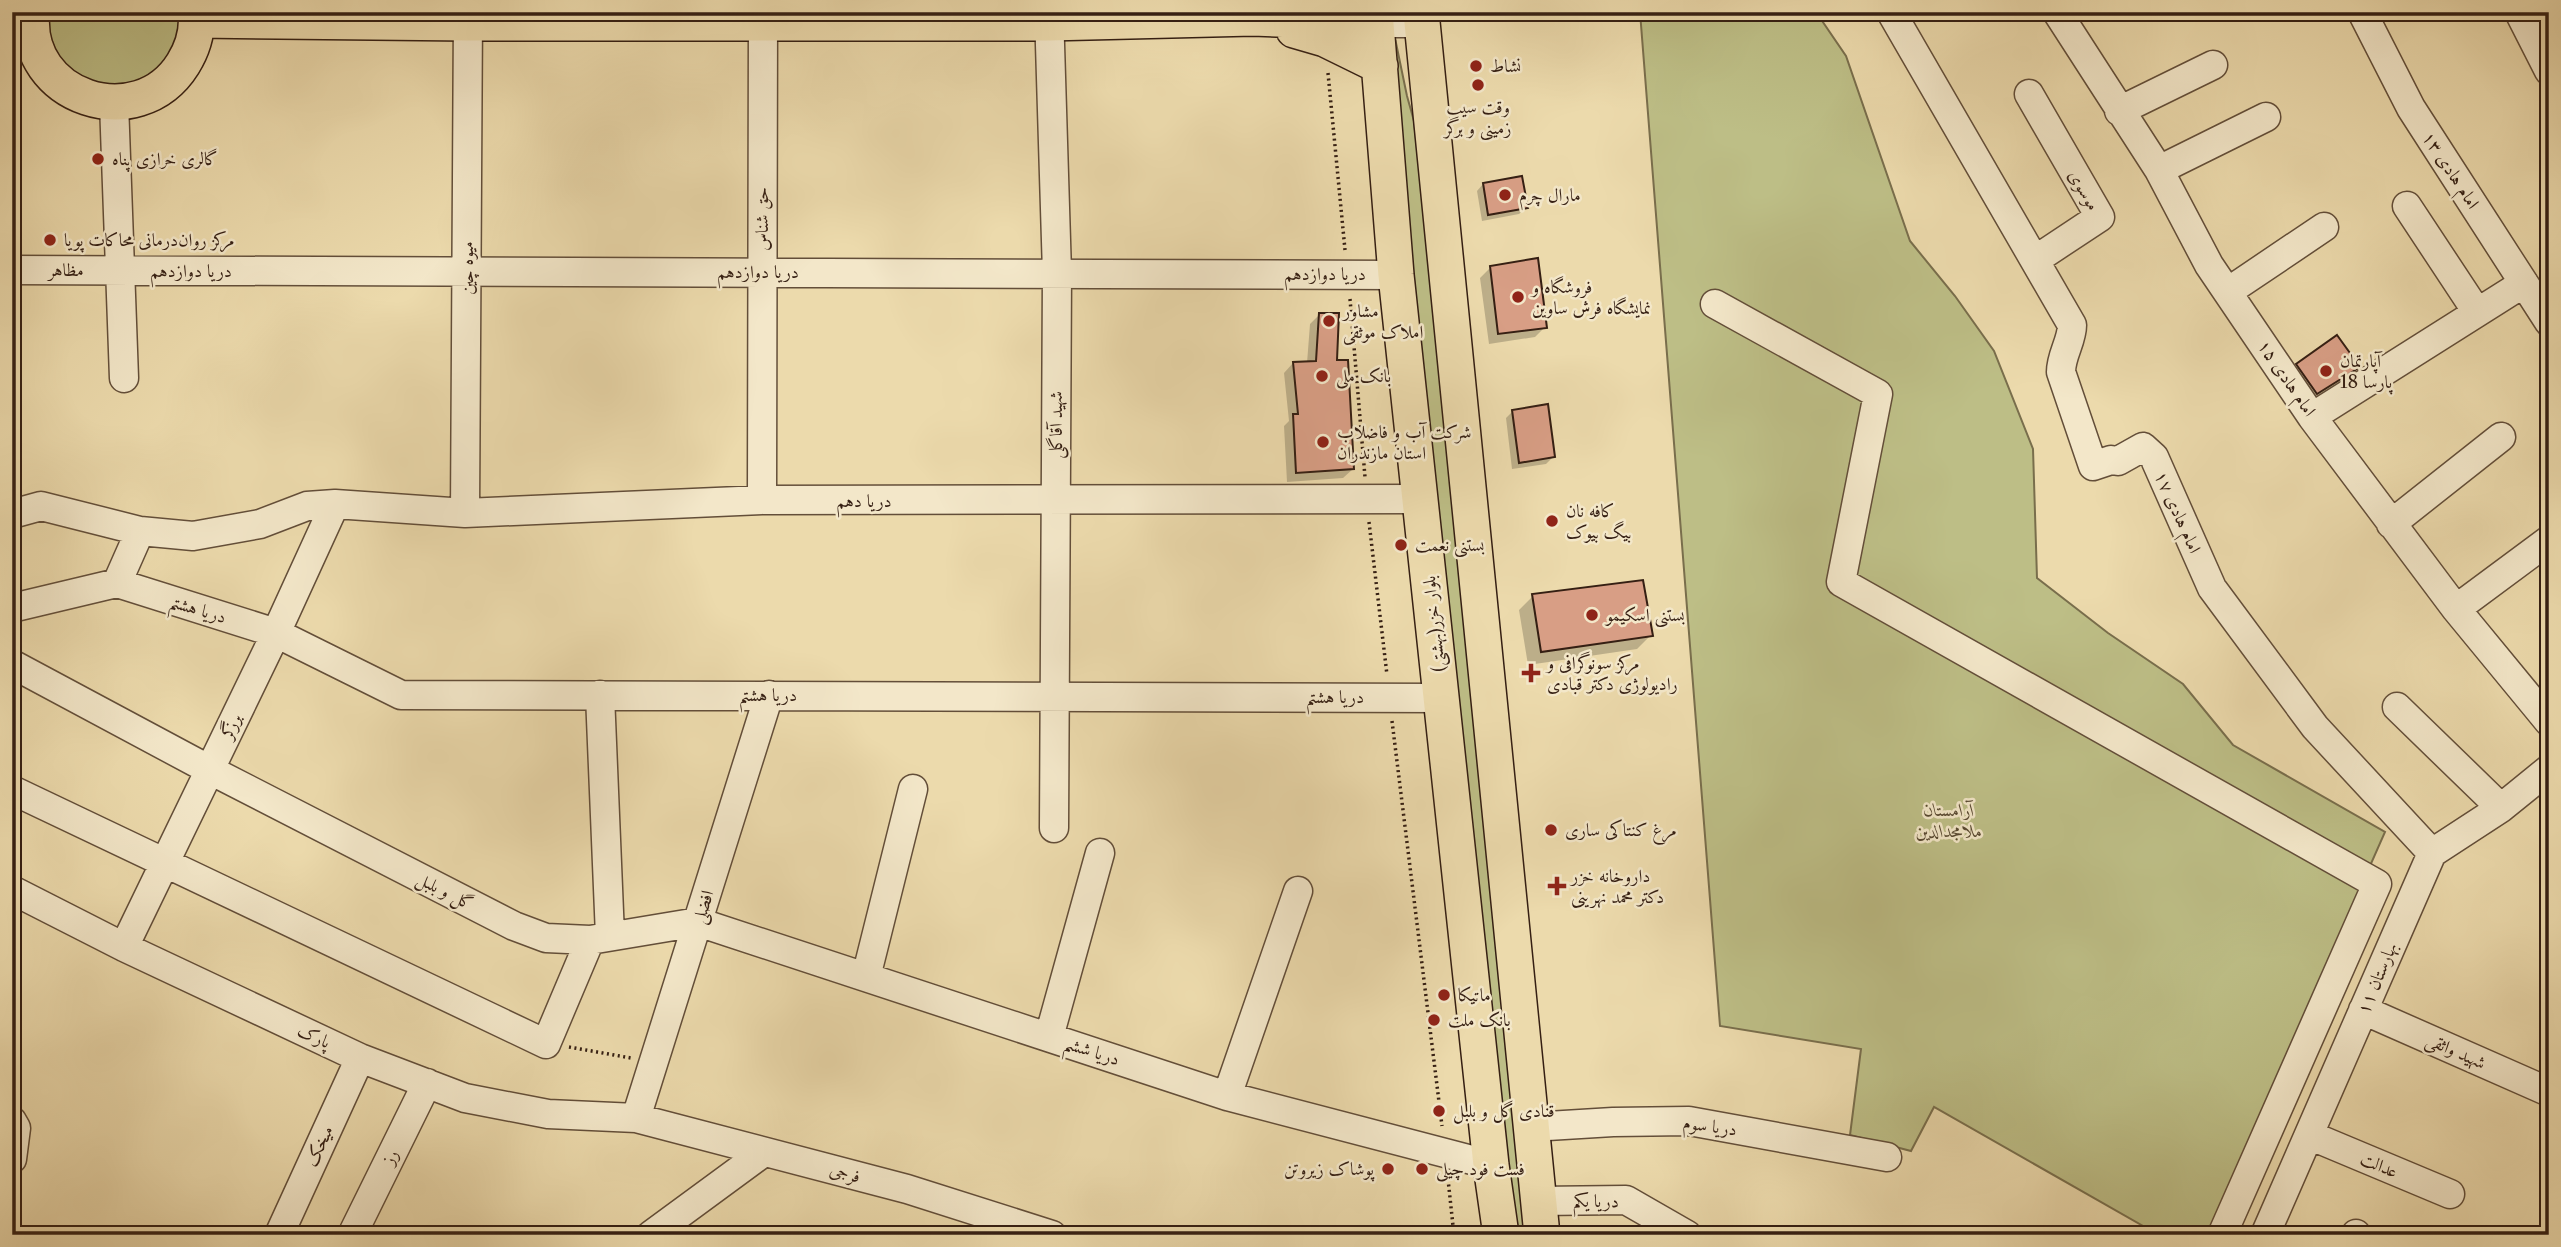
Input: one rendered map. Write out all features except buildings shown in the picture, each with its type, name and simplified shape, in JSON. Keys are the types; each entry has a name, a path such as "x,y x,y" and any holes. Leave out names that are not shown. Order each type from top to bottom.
{"main road":[{"path":"32,12 33,39 50,72 78,95 114,103 150,94 166,84 179,71 194,38 196,16 1375,17"},
{"name":"بلوار خزر(بهشتی)","path":"1375,17 1396,275 1491,1166 1502,1235"},
{"path":"1422,17 1542,1224"},
{"path":"1254,18 1325,39 1380,66"},
{"path":"12,57 50,72"}],"street":[{"name":"امام هادی ۱۷","path":"1891,12 2072,325 2061,372 2094,466 2111,460 2118,461 2143,447 2154,457 2212,588 2315,727 2432,853"},
{"name":"امام هادی ۱۵","path":"2057,12 2159,170 2210,265 2312,416 2456,609 2549,722"},
{"name":"امام هادی ١٣","path":"2362,12 2411,108 2549,322"},
{"name":"میوه چین","path":"465,513 468,17"},
{"name":"حق شناس","path":"762,500 763,17"},
{"path":"1375,17 1422,17"},
{"name":"شهید آقاگلی","path":"1049,18 1057,273 1054,828"},
{"path":"2532,22 2549,71"},
{"path":"2119,111 2213,65"},
{"name":"موسوی","path":"2029,94 2099,217 2035,260"},
{"path":"114,103 124,378"},
{"path":"2159,170 2266,117"},
{"path":"2407,206 2477,312"},
{"path":"2229,291 2323,227"},
{"name":"مظاهر","path":"12,270 120,271"},
{"name":"دریا دوازدهم","path":"120,271 1396,275"},
{"path":"2312,416 2524,283"},
{"path":"1715,304 1878,394 1841,582 2377,884 2222,1235"},
{"path":"2391,524 2501,437"},
{"name":"دریا دهم","path":"140,531 193,536 260,524 307,506 335,504 465,513 762,500 1421,499"},
{"name":"برزگر","path":"124,947 276,633 335,504"},
{"path":"12,514 41,506 140,531 117,583 12,608"},
{"path":"2456,609 2549,540"},
{"name":"دریا هشتم","path":"117,583 276,633 401,695 1442,698"},
{"name":"گل و بلبل","path":"12,664 210,770 514,926 546,938 600,938 698,922"},
{"path":"12,790 546,1044 600,938 600,695"},
{"name":"افضلی","path":"636,1118 769,695"},
{"path":"2397,707 2501,808"},
{"path":"2432,853 2501,808 2549,769"},
{"path":"866,977 914,789"},
{"path":"1049,1037 1100,853"},
{"name":"بهارستان ۱۱","path":"2265,1235 2432,853"},
{"name":"پارک","path":"12,890 124,947 360,1058 465,1098 548,1114 636,1118"},
{"path":"1227,1096 1298,891"},
{"name":"دریا ششم","path":"698,922 1227,1096 1491,1166"},
{"name":"شهید واثقی","path":"2363,1010 2549,1092"},
{"name":"میخک","path":"279,1235 360,1058"},
{"name":"رز","path":"354,1231 427,1083"},
{"name":"فرجی","path":"636,1118 907,1189 1052,1235"},
{"path":"12,1121 16,1128 12,1159"},
{"name":"دریا سوم","path":"1531,1127 1689,1121 1887,1157"},
{"name":"عدالت","path":"2309,1135 2450,1195"},
{"path":"651,1235 764,1152"},
{"name":"دریا یکم","path":"1542,1224 1626,1200 1687,1235"}],"path":[{"path":"1325,39 1367,499 1454,1235"},
{"path":"546,1044 654,1062"}],"green space":[{"path":"46,12 182,12 176,50 144,82 99,88 60,64 45,21"},
{"name":"آرامستان ملامجدالدین","path":"1640,12 1816,12 1846,56 1910,241 1955,296 1994,351 2033,449 2037,578 2108,633 2183,684 2233,745 2385,832 2207,1235 2159,1235 1934,1107 1911,1151 1850,1135 1861,1049 1720,1026"},
{"path":"1396,43 1414,121 1534,1235 1502,1235 1393,51"}],"place":[{"name":"نشاط","path":"1476,66"},
{"name":"وقت سیب زمینی و برگر","path":"1478,85"},
{"name":"گالری خرازی پناه","path":"98,159"},
{"name":"مارال چرم","path":"1505,195"},
{"name":"مرکز روان‌درمانی محاکات پويا","path":"50,240"},
{"name":"فروشگاه و نمایشگاه فرش ساوین","path":"1518,297"},
{"name":"مشاور املاک موثقی","path":"1329,321"},
{"name":"آپارتمان پارسا 18","path":"2326,371"},
{"name":"بانک ملی","path":"1322,376"},
{"name":"شرکت آب و فاضلاب استان مازندران","path":"1323,442"},
{"name":"کافه نان بیگ بیوک","path":"1552,521"},
{"name":"بستنی نعمت","path":"1401,545"},
{"name":"بستنی اسکیمو","path":"1592,615"},
{"name":"مركز سونوگرافی و راديولوژی دكتر قبادی","path":"1531,673"},
{"name":"مرغ کنتاکی ساری","path":"1551,830"},
{"name":"داروخانه خزر دکتر محمد نهرینی","path":"1557,886"},
{"name":"ماتیکا","path":"1444,995"},
{"name":"بانک ملت","path":"1434,1020"},
{"name":"قنادی گل و بلبل","path":"1439,1111"},
{"name":"پوشاک زیروتن","path":"1388,1169"},
{"name":"فست فود چیلی","path":"1422,1169"}]}
